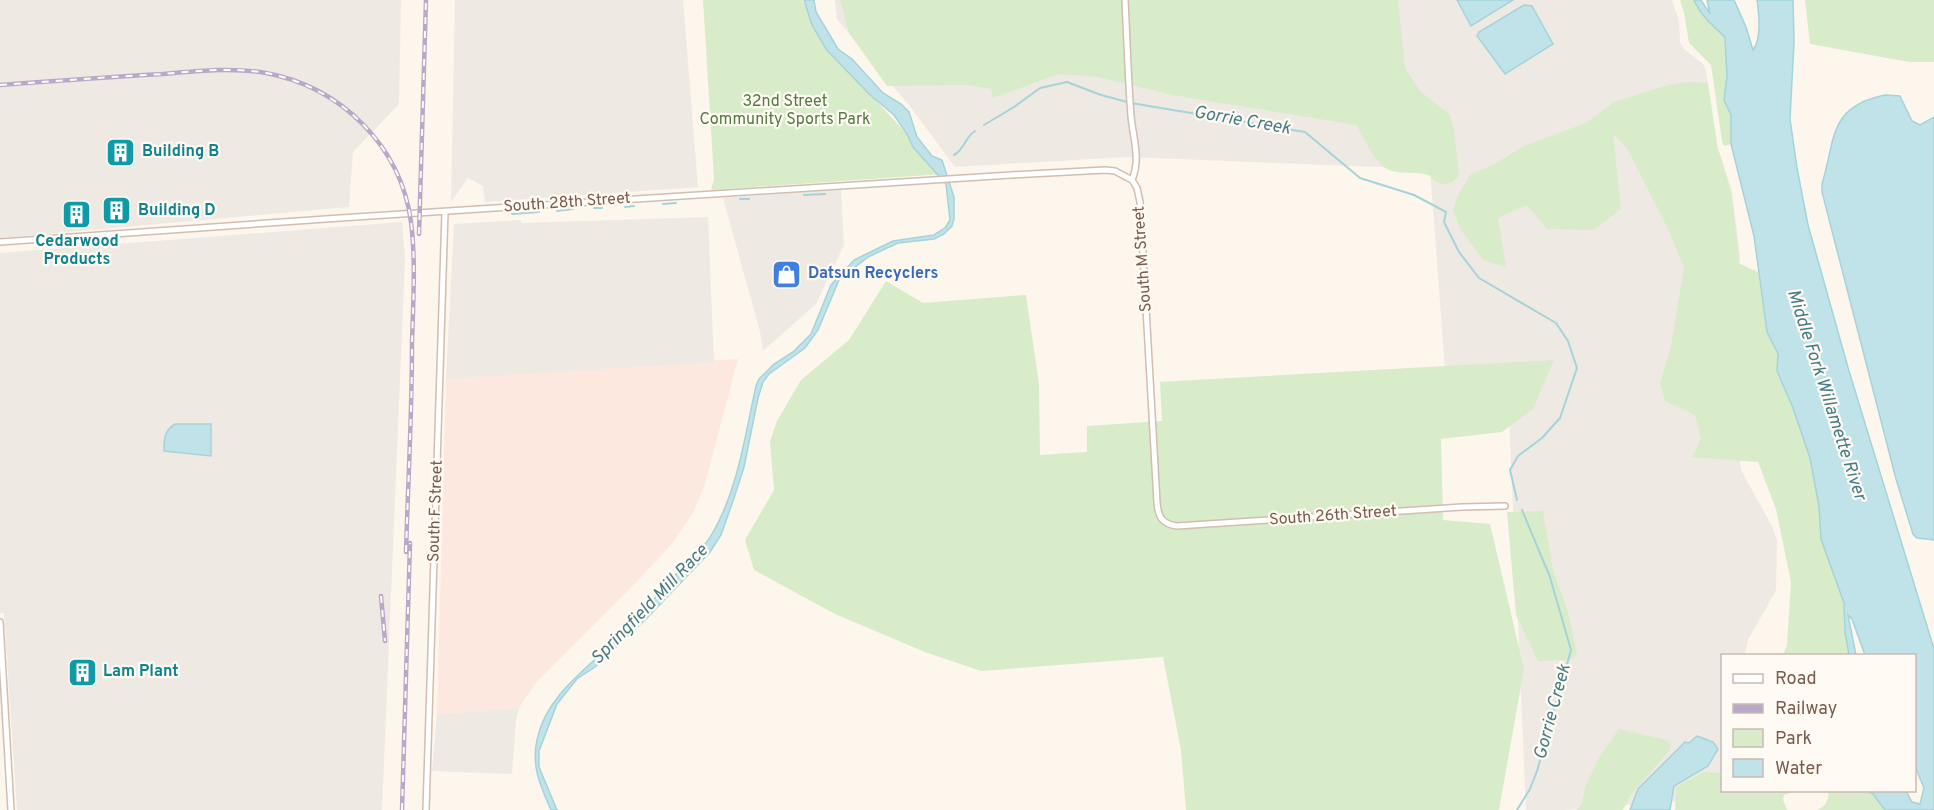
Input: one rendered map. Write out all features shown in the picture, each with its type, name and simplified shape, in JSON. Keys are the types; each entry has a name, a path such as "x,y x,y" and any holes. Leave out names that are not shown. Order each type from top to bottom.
{"street":[{"name":"South M Street","path":"1125,0 1131,116 1137,156 1136,170 1132,180 1137,188 1140,202 1157,502 1161,520"},
{"name":"South 28th Street","path":"0,242 960,177 1105,170 1115,171 1132,180"},
{"name":"South F Street","path":"426,810 445,212"},
{"name":"South 26th Street","path":"1161,520 1168,525 1177,526 1505,506"},
{"path":"0,622 11,810"},
{"path":"0,745 8,744"}],"shaded area":[{"path":"0,0 401,0 399,104 353,152 349,207 0,238"},
{"path":"455,0 683,0 698,187 485,202 483,186 468,178 451,202"},
{"path":"835,0 1672,0 1679,21 1680,42 1684,49 1703,64 1706,70 1718,148 1732,191 1740,256 1739,453 1741,470 1772,526 1777,540 1776,590 1748,640 1745,654 1721,654 1723,792 1720,798 1564,810 1526,810 1509,417 1449,423 1430,169 1126,157 955,167 912,109 837,19"},
{"name":"Datsun Recyclers","path":"841,189 844,245 816,304 763,351 760,332 723,198"},
{"path":"708,217 714,362 446,379 454,224 521,220 521,223"},
{"path":"402,222 405,258 382,810 17,810 4,613 0,613 0,253"},
{"path":"738,359 705,484 693,513 671,545 534,685 519,708 437,714 446,379"},
{"path":"519,708 512,774 432,771 437,714"}],"green space":[{"name":"32nd Street Community Sports Park","path":"703,0 802,0 827,48 944,174 711,190 714,179"},
{"path":"840,0 1398,0 1405,68 1420,91 1450,115 1459,175 1455,180 1442,184 1425,174 1388,170 1376,159 1356,125 1173,95 1097,77 1059,74 993,98 991,89 969,85 887,86 849,33"},
{"path":"1680,0 1694,0 1704,16 1725,37 1727,76 1724,99 1731,115 1731,144 1724,146 1722,141 1711,65 1689,43"},
{"path":"1805,0 1934,0 1934,62 1909,62 1810,44"},
{"path":"1687,82 1708,83 1717,146 1731,191 1738,263 1758,272 1767,332 1778,354 1777,371 1793,408 1810,458 1819,506 1821,539 1844,603 1849,654 1783,654 1787,645 1791,582 1776,509 1758,462 1692,457 1701,439 1695,415 1665,401 1660,383 1671,345 1684,267 1667,227 1627,148 1613,134 1621,209 1594,230 1547,229 1527,205 1498,218 1506,267 1484,261 1461,230 1453,210 1457,197 1470,175 1493,165 1524,146 1586,123 1614,102 1668,85"},
{"path":"886,281 923,303 1026,295 1039,384 1040,455 1087,452 1087,426 1162,421 1160,382 1554,360 1533,409 1502,432 1441,439 1443,520 1490,524 1524,669 1499,810 1186,810 1181,750 1163,657 981,671 925,652 835,614 754,570 745,540 774,490 770,441 777,421 801,380 849,340"},
{"path":"1543,511 1553,570 1568,612 1577,655 1569,660 1538,661 1516,615 1507,512"},
{"path":"1619,729 1667,740 1671,746 1670,750 1630,796 1623,810 1576,810 1582,804 1585,787 1599,758"},
{"path":"1703,772 1721,773 1721,792 1792,792 1784,795 1783,800 1787,810 1675,810 1676,787"},
{"path":"1829,792 1870,792 1885,810 1817,810 1823,806"}],"water":[{"name":"Springfield Mill Race","path":"804,0 814,0 816,12 838,49 852,59 883,93 909,112 917,137 932,156 942,160 954,197 952,226 944,234 934,239 898,243 868,257 839,280 818,330 805,348 769,374 763,382 744,467 721,535 710,552 646,619 595,667 577,679 557,704 539,751 539,767 557,810 551,810 536,768 535,750 541,725 566,687 629,627 712,534 734,481 759,379 774,364 793,352 811,334 831,285 854,260 893,241 934,235 945,228 950,220 946,184 913,147 894,115 869,94 826,49 812,25"},
{"path":"1457,0 1513,0 1471,26"},
{"name":"Middle Fork Willamette River","path":"1694,0 1701,0 1710,14 1707,0 1734,0 1753,50 1759,33 1757,0 1793,0 1794,42 1790,119 1808,225 1849,371 1934,649 1934,810 1885,810 1870,792 1907,792 1912,802 1920,804 1924,788 1916,769 1916,654 1865,654 1852,619 1848,615 1856,654 1849,654 1844,603 1821,539 1819,506 1810,458 1793,408 1777,371 1778,354 1767,332 1754,236 1731,144 1731,115 1724,100 1727,76 1725,37"},
{"path":"1524,5 1532,6 1553,44 1505,74 1477,36 1479,32"},
{"path":"1885,95 1900,96 1912,121 1920,125 1934,117 1934,540 1917,538 1913,534 1896,479 1822,192 1833,139 1844,116 1853,107"},
{"path":"175,424 211,424 211,456 164,451 165,436"},
{"path":"1697,736 1713,742 1718,749 1708,766 1674,786 1670,810 1630,810 1638,789 1685,742 1689,743"}],"waterway":[{"name":"Gorrie Creek","path":"984,125 1040,88 1067,82 1131,103 1305,132 1360,178 1414,195 1446,212 1444,222 1459,252 1479,278 1556,323 1568,341 1577,368 1560,418 1542,438 1518,456 1510,470 1517,500"},
{"path":"954,155 961,150 969,136 975,131"},
{"path":"804,195 825,194"},
{"path":"740,199 749,199"},
{"path":"663,204 676,203"},
{"path":"625,207 634,206"},
{"path":"594,208 602,208"},
{"path":"557,211 573,209"},
{"path":"512,214 539,212"},
{"name":"Gorrie Creek","path":"1517,810 1530,789 1537,771 1571,650 1550,577 1522,510"}],"railway":[{"path":"419,234 426,0"},
{"path":"0,85 202,71 253,71 293,80 319,92 342,106 363,124 381,145 395,169 405,194 411,222 414,283 406,552"},
{"path":"402,810 410,543"},
{"path":"381,596 385,641"}],"place":[{"name":"Building B","path":"121,152"},
{"name":"Building D","path":"117,211"},
{"name":"Cedarwood Products","path":"77,214"},
{"name":"Datsun Recyclers","path":"787,274"},
{"name":"Lam Plant","path":"82,672"}]}
